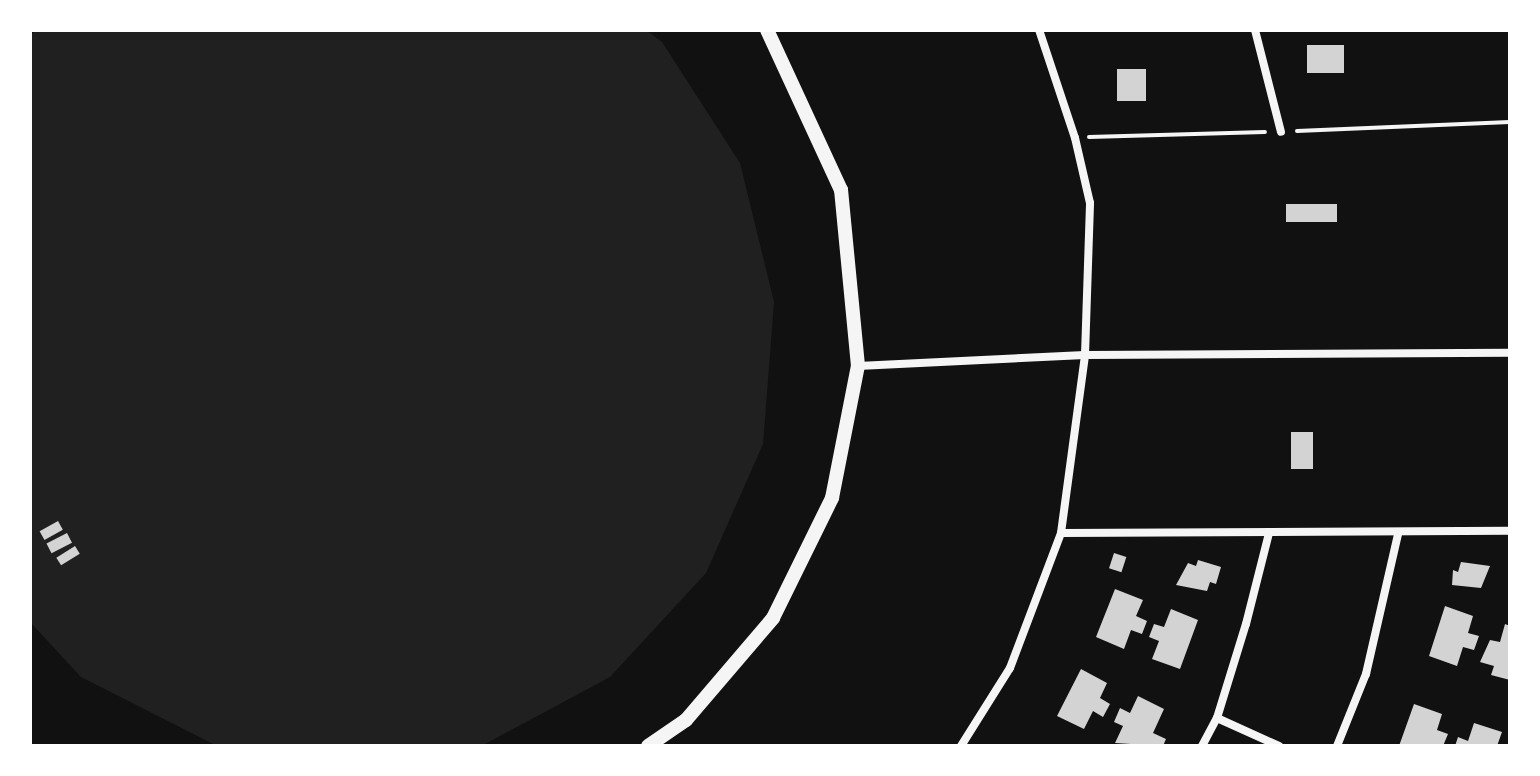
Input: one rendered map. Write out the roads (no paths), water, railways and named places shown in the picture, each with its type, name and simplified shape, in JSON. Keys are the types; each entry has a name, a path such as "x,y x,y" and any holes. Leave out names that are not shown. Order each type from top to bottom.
{"street":[{"path":"648,746 686,720 773,618 832,498 858,366 841,190 767,30"},
{"path":"961,746 1010,668 1061,533 1085,355 1090,203 1075,138 1039,30"},
{"path":"1255,30 1281,132"},
{"path":"858,366 1085,355 1510,353"},
{"path":"1061,533 1398,534 1510,531"},
{"path":"1202,746 1217,718 1269,533"},
{"path":"1337,746 1366,674 1398,534"},
{"path":"1217,718 1279,746"}]}
